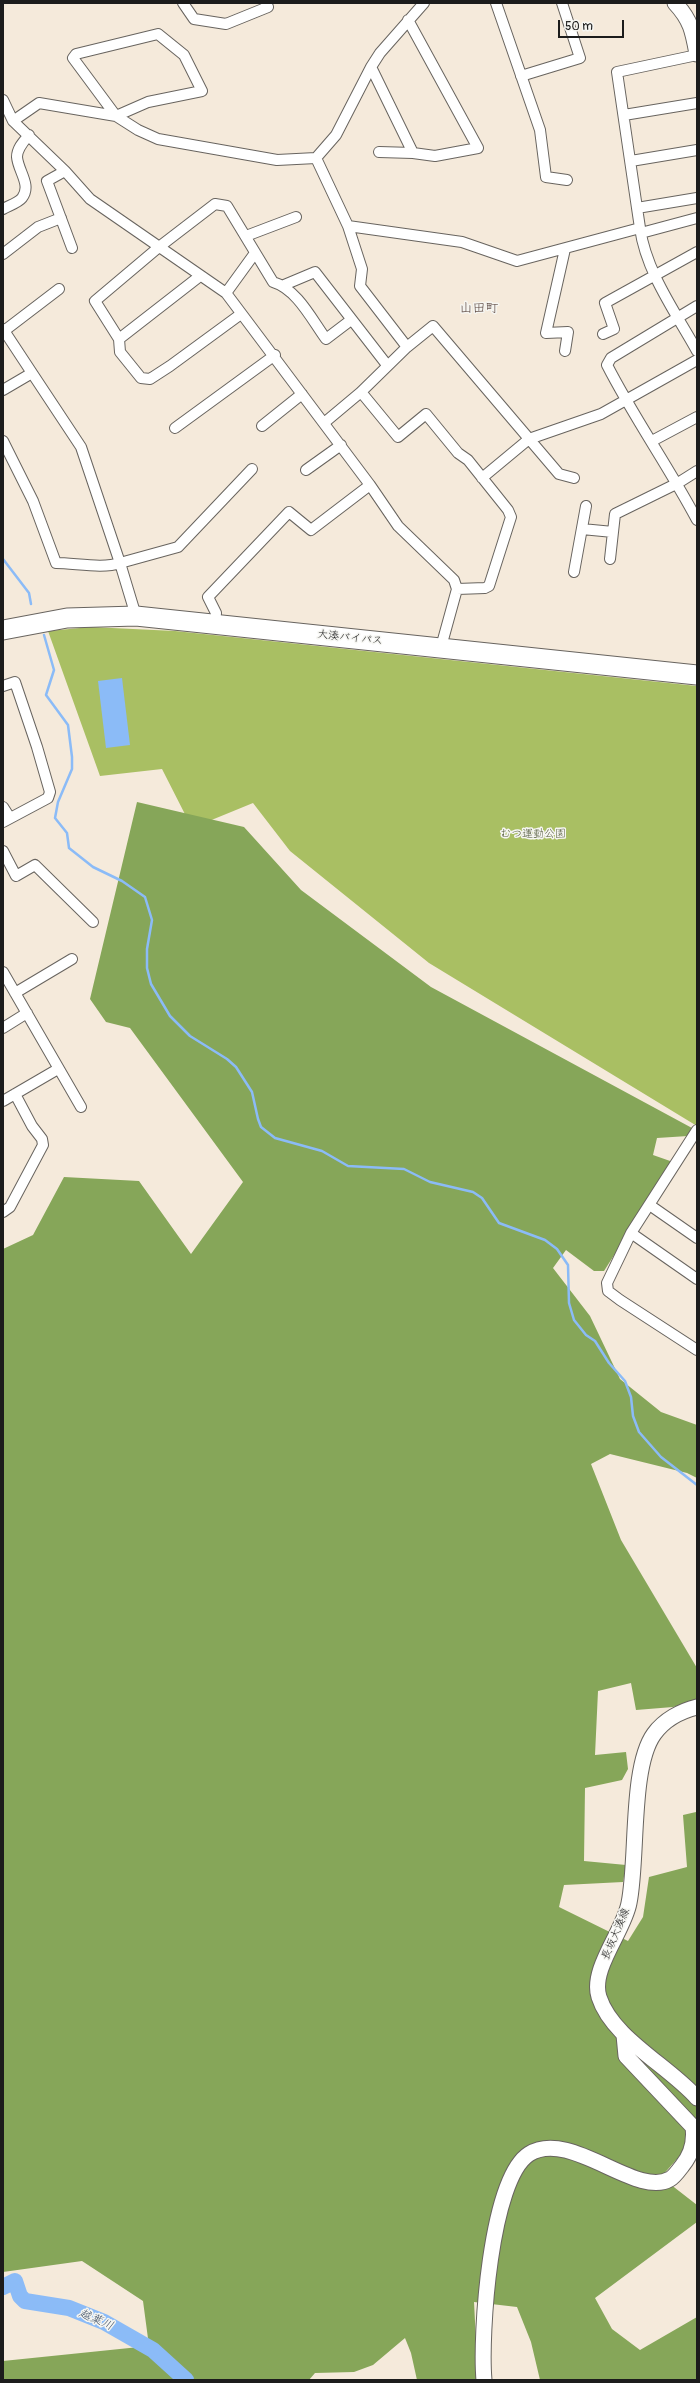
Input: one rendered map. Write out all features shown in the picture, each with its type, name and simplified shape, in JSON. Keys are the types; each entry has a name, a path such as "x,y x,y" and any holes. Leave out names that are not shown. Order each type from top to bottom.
{"highway":[{"name":"大湊バイパス","path":"3,630 67,618 136,616 697,675"}],"street":[{"path":"183,3 194,19 226,24 268,7 266,3"},
{"path":"13,121 39,103 116,116 148,102 202,91 184,55 158,34 76,54 73,58 116,116 138,130 158,139 277,160 316,158 336,135 370,67 408,20 424,3"},
{"path":"521,76 580,58 562,3"},
{"path":"675,3 686,15 692,27 697,55 617,72 632,161 640,231 644,250 655,275 697,351"},
{"path":"499,4 521,76 540,130 546,177 567,180"},
{"path":"379,152 413,153 435,156 478,148 408,20"},
{"path":"370,67 413,153"},
{"path":"3,100 13,121 65,171 90,199 226,293 370,485 398,526 454,580 457,590 441,647"},
{"path":"624,115 697,103"},
{"path":"3,209 21,199 24,193 26,185 17,157 20,145 29,135"},
{"path":"632,161 697,150"},
{"path":"316,158 348,226 362,269 360,286 407,347"},
{"path":"65,171 47,181 72,248"},
{"path":"637,208 697,198"},
{"path":"241,314 150,379 141,378 120,352 119,339 95,301 215,204 227,206 273,282 284,285 326,339 351,320"},
{"path":"246,236 296,217"},
{"path":"3,254 38,227 60,218"},
{"path":"348,226 462,242 517,261 697,218"},
{"path":"565,249 546,333 568,332 565,351"},
{"path":"603,334 614,329 605,303 697,252"},
{"path":"226,293 255,254"},
{"path":"284,285 315,272 387,365"},
{"path":"119,339 200,276"},
{"path":"59,290 4,330 81,447 136,616"},
{"path":"697,306 611,358 607,365 626,401 678,483 697,520"},
{"path":"324,423 361,392 407,347 433,326 559,474 574,478"},
{"path":"175,428 274,355"},
{"path":"482,478 529,439 601,414 697,360"},
{"path":"3,390 32,373"},
{"path":"361,392 398,437 426,414 458,453 468,460 508,510 511,517 489,586 485,588 457,590"},
{"path":"262,426 302,394"},
{"path":"652,441 697,417"},
{"path":"3,441 33,501 56,563 86,563 109,567 178,547 252,469"},
{"path":"306,470 341,446"},
{"path":"610,559 615,514 678,483 697,471"},
{"path":"215,624 216,613 208,597 290,512 311,530 370,485"},
{"path":"574,572 586,506"},
{"path":"582,529 613,532"},
{"path":"3,686 15,682 37,747 50,792 48,798 6,820 3,807"},
{"path":"3,852 16,876 35,865 93,922"},
{"path":"15,993 72,959"},
{"path":"3,972 81,1107"},
{"path":"3,1028 27,1013"},
{"path":"3,1101 58,1069"},
{"path":"3,1212 10,1207 43,1145 42,1139 32,1126 15,1094"},
{"path":"697,1130 651,1206 631,1233 608,1275 607,1283 608,1291 697,1350"},
{"path":"651,1206 697,1238"},
{"path":"631,1233 697,1279"},
{"name":"長坂大湊線","path":"697,1707 686,1709 670,1719 654,1734 647,1749 641,1772 629,1904 603,1965 598,1986 602,2005 624,2035 686,2086 697,2098"},
{"path":"484,2380 482,2354 485,2301 497,2227 511,2175 518,2164 529,2154 540,2150 561,2149 635,2178 655,2182 670,2180 685,2163 692,2150 695,2139 693,2127 626,2056 624,2035"}],"green space":[{"name":"むつ運動公園","path":"91,627 175,631 697,686 697,1126 429,963 290,851 253,803 192,828 162,769 100,776 48,631"},
{"path":"137,802 244,827 301,890 431,987 692,1128 688,1136 657,1138 653,1155 673,1162 604,1271 594,1271 566,1250 553,1268 590,1316 620,1379 661,1412 697,1425 697,1478 687,1473 610,1454 591,1464 621,1540 697,1668 697,1700 673,1707 636,1710 631,1683 598,1691 595,1755 626,1752 628,1769 622,1780 585,1788 584,1861 626,1865 623,1882 564,1885 559,1907 628,1941 643,1917 649,1877 687,1867 683,1815 696,1812 697,1795 697,2155 685,2150 661,2177 697,2205 697,2222 595,2298 612,2329 640,2350 697,2317 697,2380 540,2380 531,2342 517,2307 474,2302 478,2380 417,2380 411,2353 405,2338 373,2365 354,2372 315,2373 309,2380 3,2380 3,2361 149,2346 143,2301 82,2261 3,2272 3,1249 33,1235 64,1177 139,1181 191,1254 243,1182 130,1028 106,1022 90,999"}],"water":[{"path":"122,678 130,745 106,748 98,681"}],"waterway":[{"path":"3,559 29,593 31,604"},
{"path":"44,635 54,670 46,695 68,725 72,757 72,769 58,802 55,818 67,833 69,848 93,867 122,881 145,897 152,920 147,949 147,968 151,984 170,1016 190,1036 227,1059 236,1067 252,1092 261,1127 275,1138 322,1151 348,1166 404,1169 430,1182 473,1192 482,1198 499,1223 545,1240 557,1249 568,1265 569,1303 574,1320 586,1335 595,1341 609,1363 625,1381 631,1397 633,1416 639,1432 661,1457 697,1485"},
{"name":"越葉川","path":"3,2287 15,2281 20,2296 25,2301 69,2308 104,2322 153,2350 186,2380"}],"district":[{"name":"山田町","path":"479,309"}]}
